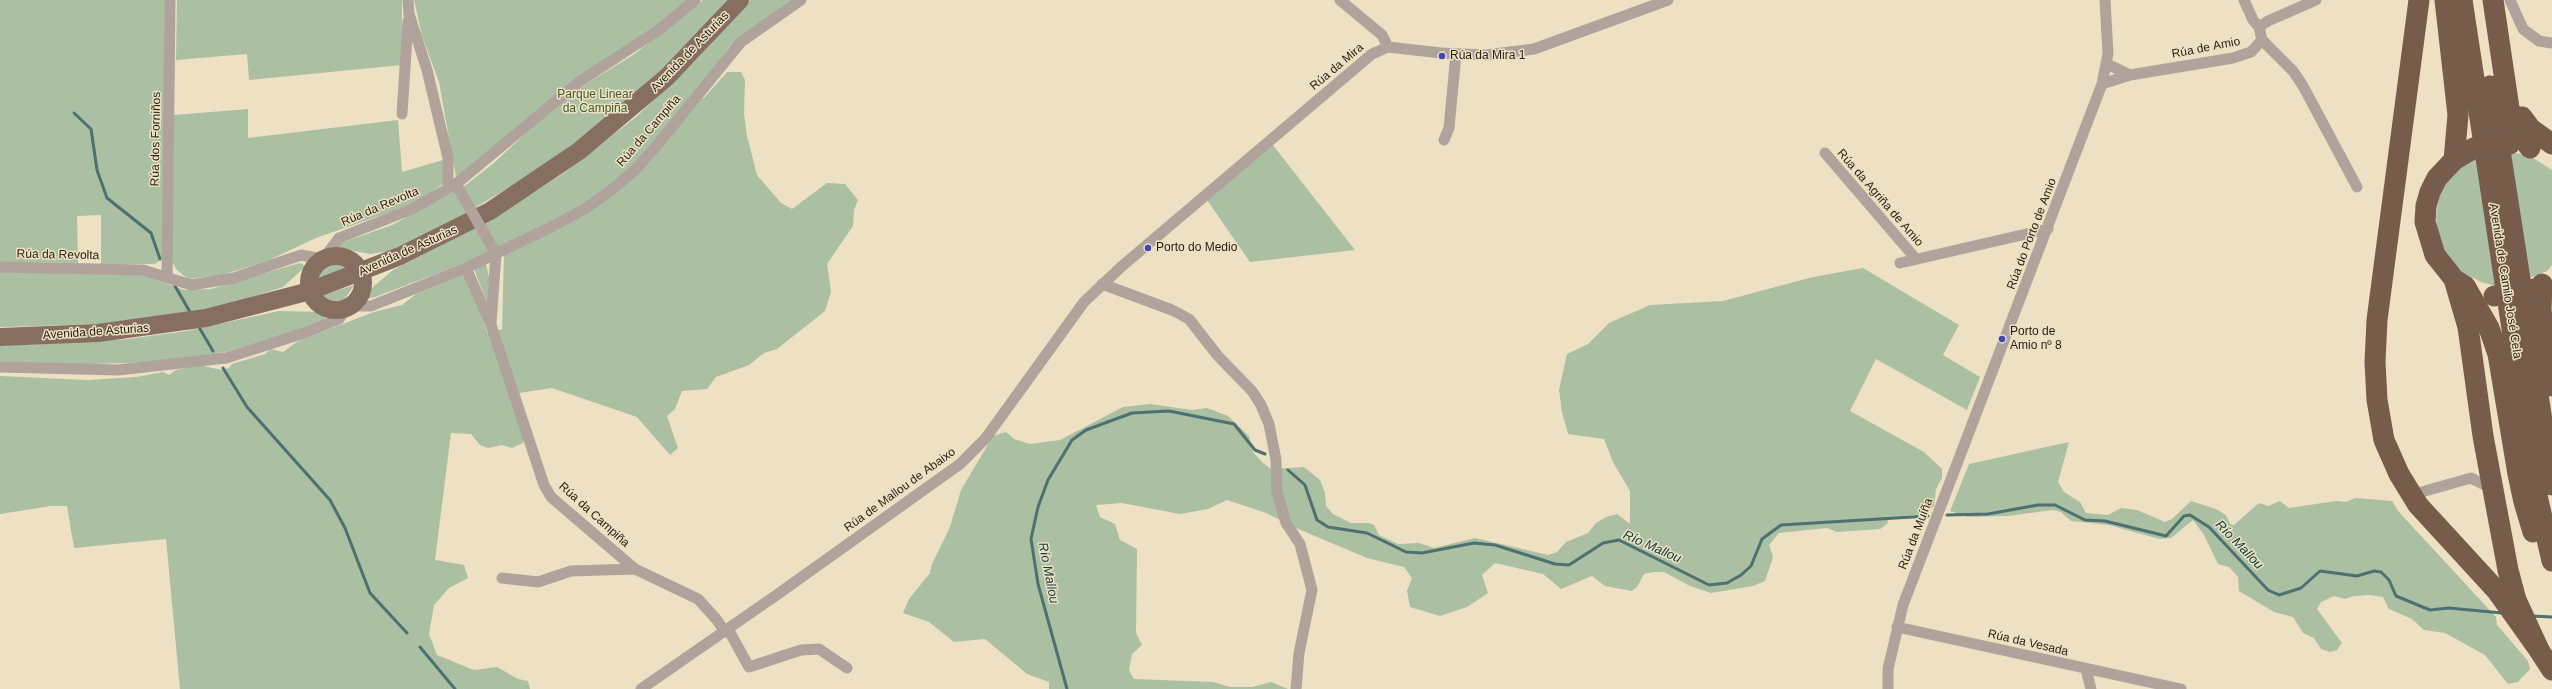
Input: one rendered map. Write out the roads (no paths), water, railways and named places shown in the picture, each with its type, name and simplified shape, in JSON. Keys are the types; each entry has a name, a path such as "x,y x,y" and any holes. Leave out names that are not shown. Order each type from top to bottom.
{"highway":[{"path":"2419,0 2378,313 2375,362 2377,400 2384,440 2399,474 2411,494 2444,535 2497,592 2552,670"},
{"path":"2445,0 2458,115 2454,160"},
{"name":"Avenida de Camilo José Cela","path":"2462,0 2538,500 2552,562"},
{"path":"2497,3 2509,108 2518,132 2530,148"},
{"path":"2497,3 2514,93 2520,113 2530,129 2552,144"},
{"name":"Avenida de Camilo José Cela","path":"2497,3 2552,485"},
{"path":"2552,160 2530,148 2510,144 2493,143 2474,148 2454,160 2437,178 2430,192 2425,222 2435,255 2459,283 2495,340 2524,502 2540,553 2552,562"},
{"path":"2459,283 2468,327 2493,489 2512,585 2539,650"},
{"path":"2459,283 2494,296 2546,288 2541,310 2552,386"}],"main road":[{"name":"Avenida de Asturias","path":"387,262 490,211 579,152 667,77 740,0"},
{"path":"274,302 294,289 317,265 342,256 357,267 362,291"},
{"path":"357,267 387,262"},
{"path":"317,265 315,298 337,310 349,306 387,262"},
{"name":"Avenida de Asturias","path":"0,337 130,331 206,318 274,302 315,298 357,267"}],"street":[{"name":"Rúa dos Forniños","path":"167,278 170,0"},
{"path":"402,114 409,14 408,0"},
{"name":"Rúa da Revolta","path":"0,267 143,270 191,285 234,278 301,255 317,265 339,238 412,209 452,186 579,82 660,29 695,0"},
{"name":"Rúa da Campiña","path":"491,325 496,254 583,210 609,192 636,169 658,144 741,42 801,0"},
{"path":"1340,0 1382,35 1388,47 1456,54 1486,55 1534,49 1668,0"},
{"name":"Rúa do Porto de Amio","path":"1985,393 2102,84 2106,64 2109,32 2105,0"},
{"path":"2244,0 2253,20 2259,27 2262,40 2293,71 2303,86 2357,187"},
{"path":"2259,27 2268,21 2316,0"},
{"path":"2497,3 2523,29 2539,40 2552,43"},
{"path":"0,367 118,370 226,358 307,332 339,319 349,306 371,306 466,268 496,254 452,186 448,158 426,70 409,14"},
{"name":"Rúa de Amio","path":"2102,84 2130,75 2233,58 2251,52 2262,40"},
{"name":"Rúa da Mira","path":"1102,284 1372,54 1388,47"},
{"path":"1444,140 1449,128 1456,54"},
{"path":"2106,64 2130,75"},
{"name":"Rúa da Agriña de Amio","path":"1824,154 1916,259"},
{"name":"Rúa da Agriña de Amio","path":"1900,263 2048,229"},
{"name":"Rúa da Campiña","path":"466,268 491,325 548,491 566,510 635,569 698,599 726,631"},
{"path":"1102,284 1119,292 1172,310 1189,319 1218,356 1252,391 1261,405 1269,424 1276,460 1277,492 1286,523 1300,544 1312,590 1299,653 1296,689"},
{"name":"Rúa de Mallou de Abaixo","path":"641,689 726,631 960,464 985,439 1059,334 1084,302 1102,284"},
{"name":"Rúa da Muíña","path":"1888,689 1888,669 1903,605 1985,393"},
{"path":"2411,494 2471,478 2493,489"},
{"path":"502,578 538,582 572,571 635,569"},
{"name":"Rúa da Vesada","path":"1897,627 2086,669 2147,685 2181,689"},
{"path":"726,631 749,667 801,650 820,649 847,668"},
{"path":"2086,669 2093,689 2107,674"}],"waterway":[{"path":"74,113 91,129 97,170 107,198 151,233 160,259"},
{"path":"175,286 190,312"},
{"path":"200,329 213,351"},
{"path":"223,368 247,407 330,500 345,528 370,593 407,633"},
{"name":"Río Mallou","path":"1067,689 1038,584 1031,539 1038,507 1048,480 1072,440 1086,430 1132,413 1169,411 1234,424 1255,450 1265,454"},
{"name":"Río Mallou","path":"1288,470 1305,485 1317,520 1328,527 1367,533 1406,552 1422,553 1474,543 1495,545 1555,564 1569,565 1603,543 1619,540 1709,585 1727,583 1741,575 1751,566 1762,539 1781,525 1928,516"},
{"name":"Río Mallou","path":"1947,515 1988,514 2038,505 2055,505 2085,520 2105,521 2166,536 2184,516 2190,515 2209,527 2268,590 2279,595 2301,588 2320,571 2357,576 2374,571 2381,572 2389,580 2396,596 2430,610 2449,608 2502,613"},
{"name":"Río Mallou","path":"2532,616 2552,617"},
{"path":"420,647 455,689"}],"place":[{"name":"Rúa da Mira 1","path":"1442,56"},
{"name":"Porto do Medio","path":"1148,248"},
{"name":"Porto de Amio nº 8","path":"2002,339"}],"park label":[{"name":"Parque Linear da Campiña","path":"595,102"}]}
